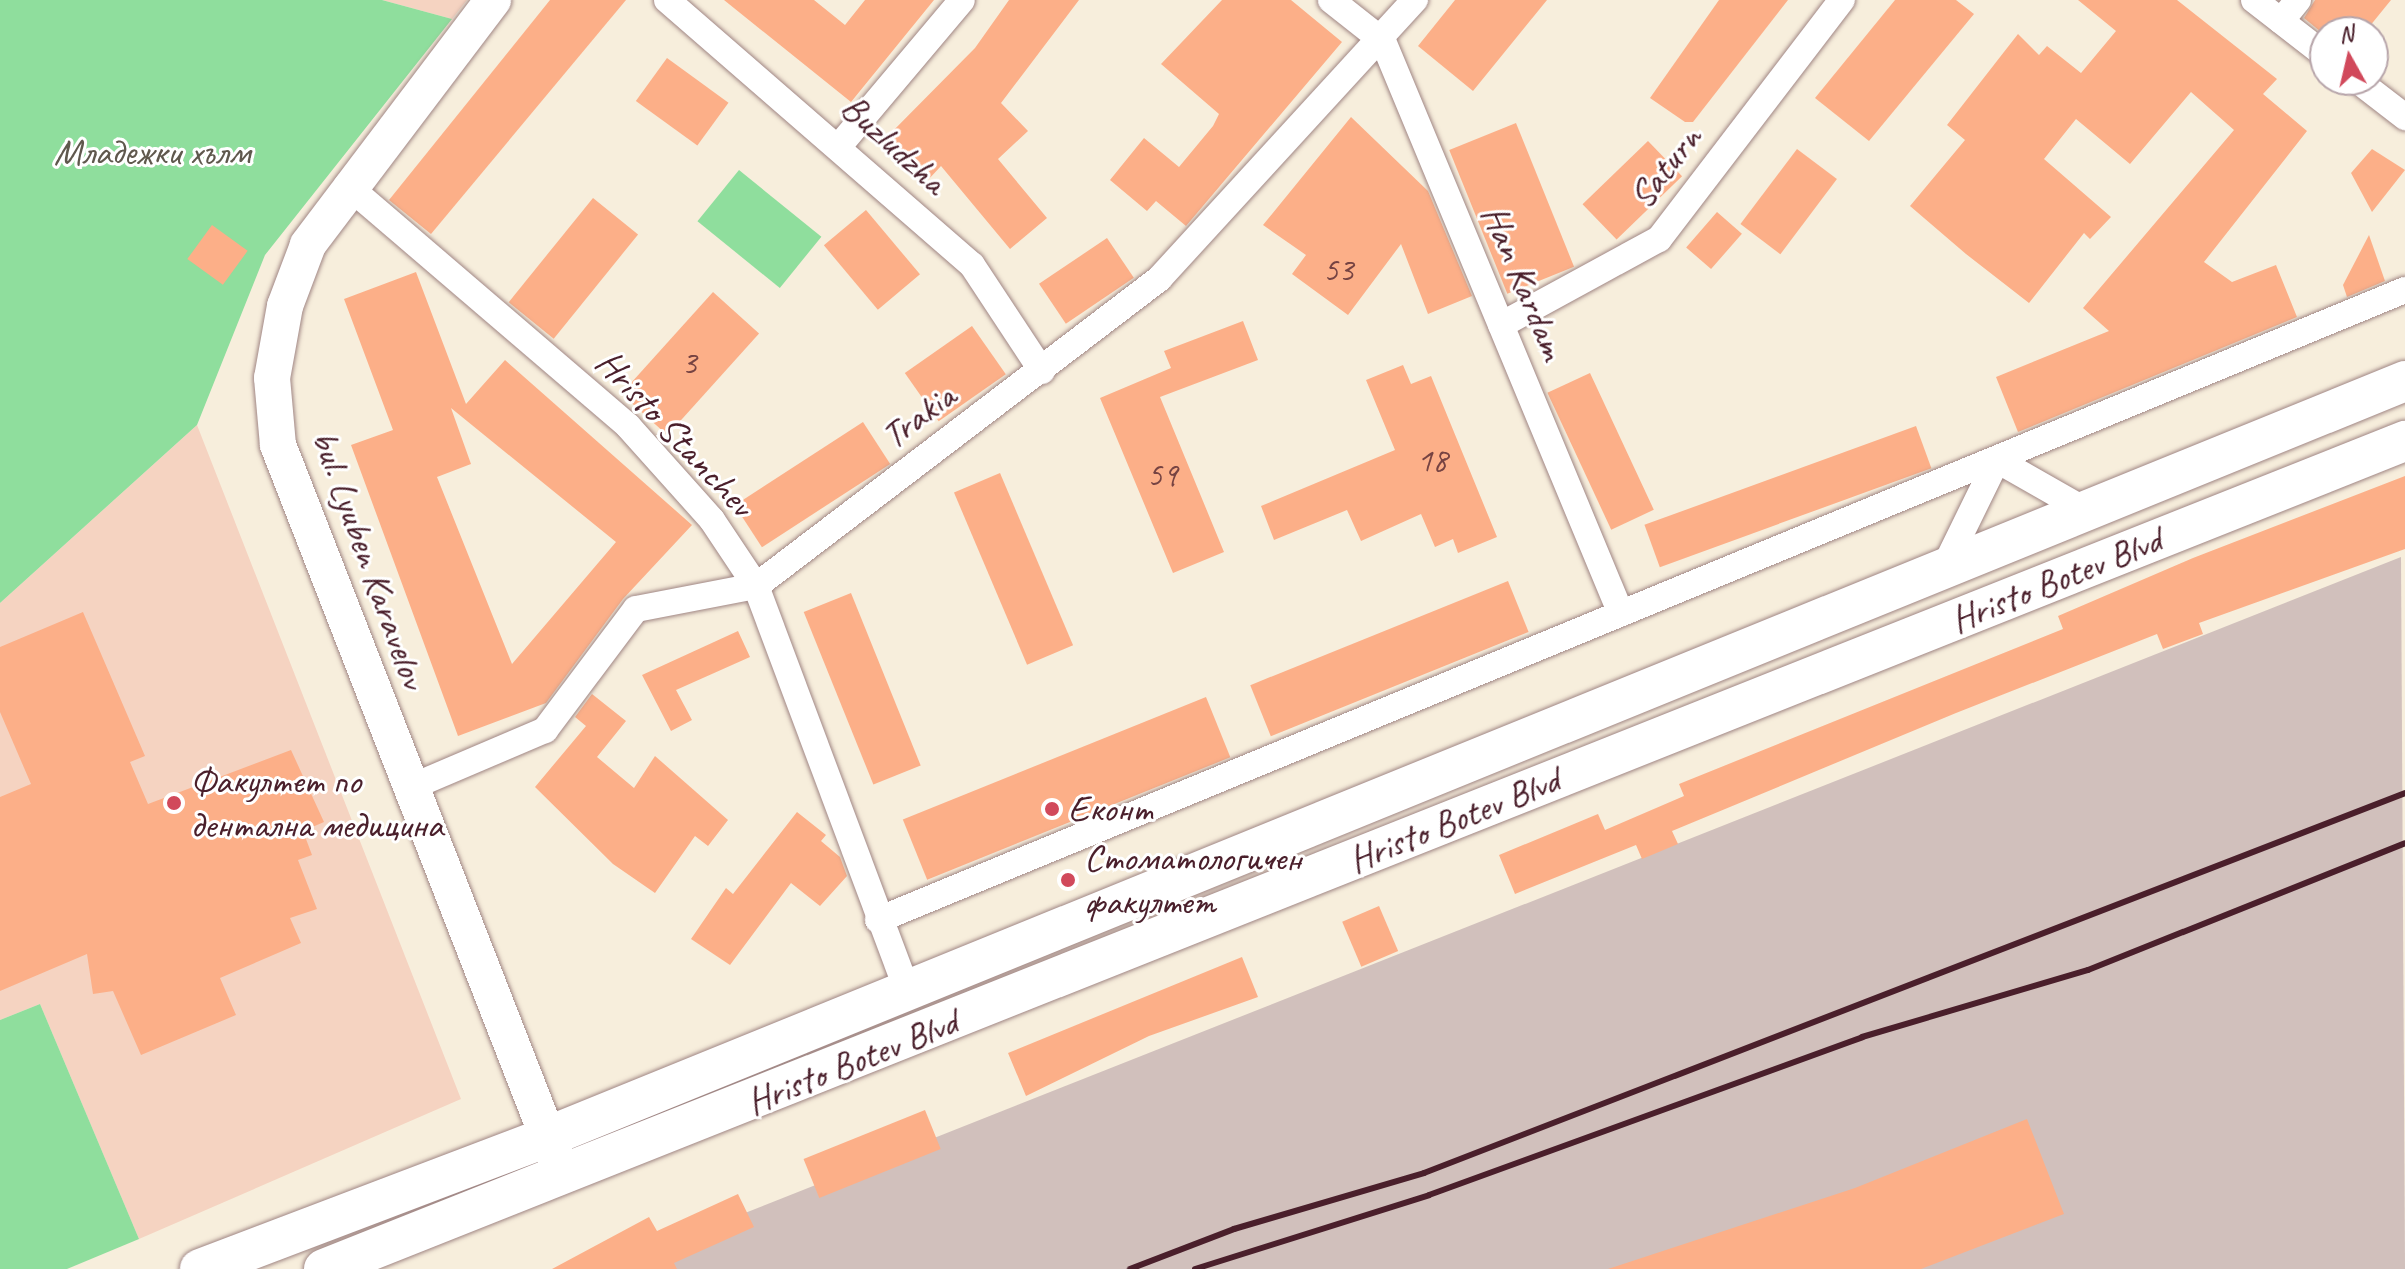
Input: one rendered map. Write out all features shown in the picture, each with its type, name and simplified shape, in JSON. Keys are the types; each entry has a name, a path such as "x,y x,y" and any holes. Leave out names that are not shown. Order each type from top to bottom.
{"main road":[{"name":"Hristo Botev Blvd","path":"200,1269 547,1137 1946,564 2405,381"},
{"name":"Hristo Botev Blvd","path":"324,1269 564,1179 2405,441"}],"street":[{"name":"bul. Lyuben Karavelov","path":"493,0 347,185 308,245 285,306 272,378 278,445 409,788 564,1179"},
{"name":"Buzludzha","path":"667,0 840,145 972,265 1042,371"},
{"path":"840,145 962,0"},
{"name":"Han Kardam","path":"1331,0 1383,41 1621,614"},
{"name":"Trakia","path":"409,788 545,730 636,609 756,586 1042,371 1159,279 1383,41 1415,0"},
{"name":"Saturn","path":"1501,325 1659,239 1842,0"},
{"path":"2254,0 2309,43"},
{"path":"2281,21 2298,0"},
{"path":"2378,96 2405,117"},
{"name":"Hristo Stanchev","path":"347,185 628,426 712,520 756,586 878,920 907,990"},
{"path":"878,920 2405,290"},
{"name":"Hristo Botev Blvd","path":"1946,564 1997,460 2083,509"}],"shaded area":[{"path":"382,0 467,0 452,19"},
{"name":"Факултет по дентална медицина","path":"197,425 461,1099 139,1239 40,1004 0,1020 0,603"},
{"path":"2401,557 2405,1269 641,1269 707,1228"}],"green space":[{"name":"Младежки хълм","path":"0,0 382,0 452,19 265,255 197,425 0,603"},
{"path":"739,170 821,237 780,288 697,221"},
{"path":"40,1004 139,1239 67,1269 0,1269 0,1020"}],"building":[{"path":"550,0 626,0 431,234 389,200"},
{"path":"724,0 814,0 845,25 865,0 934,0 851,102"},
{"path":"1009,0 1079,0 1001,103 1028,131 998,159 1047,218 1010,249 941,166 928,180 884,140 975,48"},
{"path":"1222,0 1291,0 1342,42 1186,226 1156,201 1147,211 1110,180 1144,138 1179,167 1213,126 1219,114 1161,64"},
{"path":"1455,0 1547,0 1473,91 1418,46"},
{"path":"1719,0 1788,0 1693,122 1685,122 1650,98"},
{"path":"1895,0 1956,0 1974,14 1869,141 1815,98"},
{"path":"2078,0 2177,0 2277,79 2263,94 2307,131 2204,262 2232,282 2276,265 2297,317 2018,432 1996,377 2109,331 2083,308 2234,130 2191,92 2130,164 2076,119 2044,159 2111,217 2090,239 2084,233 2029,303 1966,254 1910,206 1965,140 1947,125 2018,34 2039,55 2047,46 2081,73 2116,31"},
{"path":"2315,0 2391,0 2378,16 2309,16 2309,22 2304,18"},
{"path":"667,58 728,103 697,146 636,101"},
{"path":"1351,117 1428,191 1472,296 1428,314 1401,244 1348,315 1292,274 1306,255 1263,225"},
{"path":"1516,123 1574,267 1507,294 1449,150"},
{"path":"1648,141 1682,176 1617,239 1583,204"},
{"path":"1797,149 1837,179 1780,254 1740,224"},
{"path":"2372,149 2405,170 2372,212 2351,173"},
{"path":"593,198 638,235 554,339 509,302"},
{"path":"866,210 920,274 878,310 824,245"},
{"path":"1717,212 1742,234 1711,269 1686,247"},
{"path":"212,225 248,251 223,285 187,259"},
{"path":"2369,235 2385,281 2347,297 2343,285"},
{"path":"1107,238 1134,278 1066,324 1039,284"},
{"path":"416,272 466,404 505,360 692,525 623,599 546,703 458,736 351,445 393,430 344,299","holes":["451,408 616,542 512,664 437,477 471,464"]},
{"path":"713,292 759,333 667,435 621,394"},
{"path":"1243,321 1258,360 1160,397 1224,552 1173,573 1100,398 1171,368 1164,351"},
{"path":"972,326 1006,374 939,421 905,373"},
{"path":"1403,365 1411,384 1431,376 1497,537 1458,553 1453,539 1435,547 1421,514 1361,541 1347,510 1274,540 1261,506 1395,450 1366,380"},
{"path":"1590,373 1654,510 1611,530 1547,393"},
{"path":"863,422 890,464 762,547 735,505"},
{"path":"1916,426 1931,468 1660,567 1644,525"},
{"path":"1000,473 1073,645 1027,665 954,493"},
{"path":"2405,476 2405,549 2199,623 2203,634 2163,649 2157,634 1956,713 1672,831 1678,844 1642,859 1636,845 1515,894 1499,855 1598,814 1605,830 1684,796 1679,784 2063,629 2058,616 2193,558"},
{"path":"1508,581 1529,632 1271,736 1250,685"},
{"path":"851,593 921,765 873,785 804,612"},
{"path":"83,612 145,756 130,762 148,804 291,750 324,822 303,831 312,855 298,860 317,909 290,918 301,943 220,978 236,1015 141,1055 113,991 93,994 87,954 0,991 0,797 31,784 0,712 0,647"},
{"path":"738,631 750,657 676,690 692,720 671,731 642,675"},
{"path":"592,694 626,721 597,757 634,788 655,756 728,820 708,846 695,836 655,893 613,864 535,787 586,726 575,717"},
{"path":"1206,697 1230,757 927,880 903,819"},
{"path":"797,812 826,835 821,841 840,857 847,876 820,906 791,883 730,965 691,939 726,888 733,894"},
{"path":"1379,906 1398,951 1361,967 1342,922"},
{"path":"1242,957 1258,997 1149,1036 1026,1096 1008,1053"},
{"path":"925,1110 941,1149 819,1198 804,1159"},
{"path":"2027,1119 2064,1214 1921,1269 1608,1269 1855,1188"},
{"path":"738,1194 754,1227 674,1263 677,1269 552,1269 649,1217 657,1231"}],"railway":[{"path":"1130,1269 1234,1229 1424,1173 2405,793"},
{"path":"1195,1269 1429,1195 1862,1037 2088,970 2405,843"}],"place":[{"name":"Факултет по дентална медицина","path":"174,803"},
{"name":"Еконт","path":"1052,809"},
{"name":"Стоматологичен факултет","path":"1068,880"}]}
